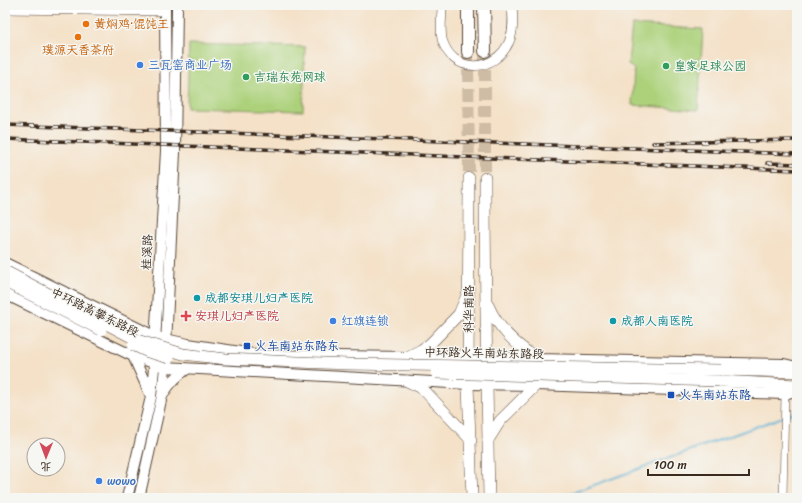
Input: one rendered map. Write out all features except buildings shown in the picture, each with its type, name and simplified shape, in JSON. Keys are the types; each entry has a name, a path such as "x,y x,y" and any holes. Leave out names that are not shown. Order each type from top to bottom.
{"highway":[{"path":"468,5 468,52"},
{"path":"484,5 484,51"}],"main road":[{"name":"桂溪路","path":"127,498 165,367 176,152 177,5"},
{"name":"桂溪路","path":"139,498 156,396 154,364 166,152 165,9"},
{"name":"科华南路","path":"469,178 468,384 472,498"},
{"name":"科华南路","path":"485,178 485,298 489,498"},
{"path":"5,263 156,337 166,340 261,355 407,357 469,355 538,359 784,364 797,367"},
{"name":"中环路高攀东路段","path":"5,271 137,340 174,356"},
{"name":"中环路高攀东路段","path":"5,282 148,352 174,356"},
{"path":"407,357 430,344 459,314 469,289"},
{"path":"5,294 133,356 165,367 468,384 785,394 797,390"},
{"path":"485,298 493,318 523,349 538,359"},
{"name":"中环路火车南站东路段","path":"174,356 183,354 226,359 348,364 720,376 797,385"},
{"path":"133,356 156,396 170,382 187,369"},
{"name":"中环路火车南站东路段","path":"720,376 797,372"},
{"path":"407,381 422,388 471,440"},
{"path":"488,440 500,421 536,385"}],"street":[{"path":"442,5 442,38 447,50 456,61 468,65 481,65 494,61 507,47 510,41 513,26 512,5"},
{"path":"5,10 165,9"},
{"path":"782,498 785,394"}],"green space":[{"name":"皇家足球公园","path":"632,25 703,29 698,110 632,105 634,69 628,64"},
{"name":"吉瑞东苑网球","path":"189,44 305,47 303,111 187,108"}],"waterway":[{"path":"787,415 797,412"},
{"path":"558,498 783,417"}],"tunnel":[{"path":"485,51 485,178"},
{"path":"468,52 469,178"}],"railway":[{"path":"5,125 797,154"},
{"path":"5,139 797,170"},
{"path":"653,143 797,140"},
{"path":"767,163 797,164"}],"place":[{"name":"黄焖鸡·馄饨王","path":"86,24"},
{"name":"璞源天香茶府","path":"78,37"},
{"name":"三瓦窑商业广场","path":"140,65"},
{"name":"皇家足球公园","path":"666,66"},
{"name":"吉瑞东苑网球","path":"246,77"},
{"name":"成都安琪儿妇产医院","path":"197,298"},
{"name":"安琪儿妇产医院","path":"186,316"},
{"name":"红旗连锁","path":"333,321"},
{"name":"成都人南医院","path":"613,321"},
{"name":"火车南站东路东","path":"247,346"},
{"name":"火车南站东路","path":"671,395"},
{"name":"wowo","path":"99,481"}]}
